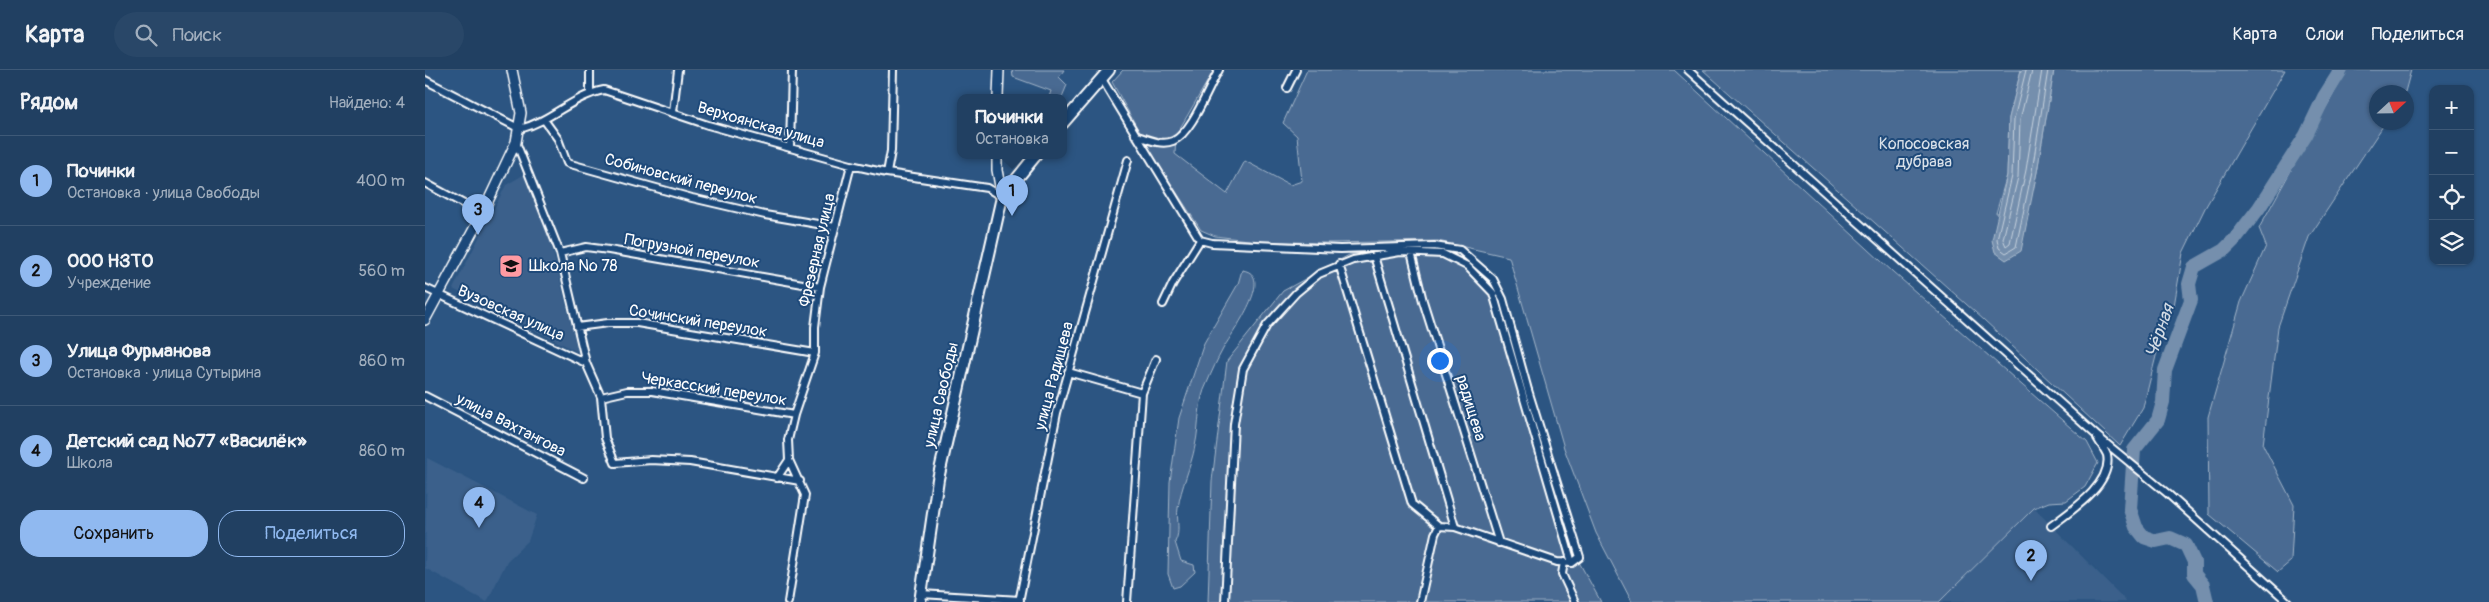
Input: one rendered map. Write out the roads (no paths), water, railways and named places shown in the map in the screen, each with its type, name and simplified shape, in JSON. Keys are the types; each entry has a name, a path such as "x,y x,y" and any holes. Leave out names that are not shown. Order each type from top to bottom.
{"main road":[{"path":"1067,118 1109,70"},
{"path":"1002,198 1033,159"},
{"name":"улица Свободы","path":"921,598 938,480 1002,198"}],"street":[{"path":"425,320 482,214 517,142 521,113 512,70"},
{"path":"425,80 520,130 545,121 590,93 590,70"},
{"path":"673,112 678,70"},
{"path":"790,148 791,70"},
{"path":"887,173 891,151 893,70"},
{"path":"998,94 999,70"},
{"path":"1135,135 1154,142 1172,142 1184,134 1219,70"},
{"path":"1287,88 1296,70"},
{"path":"1688,70 2096,435 2138,468 2288,602"},
{"path":"1102,79 1200,240 1211,243 1340,249 1434,246 1461,250 1493,280 1503,299 1528,390 1580,557 1571,563 1564,562 1499,543 1455,527 1439,526 1412,504 1339,264"},
{"name":"Верхоянская улица","path":"590,93 604,90 708,125 851,166 987,188 1002,198"},
{"name":"Собиновский переулок","path":"545,121 558,139 567,163 719,204 835,227"},
{"path":"517,142 561,253 586,362 601,398 605,438 615,462 651,460 689,462 800,481"},
{"path":"997,159 1002,198"},
{"name":"улица Радищева","path":"1019,601 1057,413 1128,160"},
{"name":"Фрезерная улица","path":"788,602 805,495 789,460 788,440 794,415 815,353 815,327 820,287 851,166"},
{"path":"425,184 482,214"},
{"path":"1163,304 1200,240"},
{"name":"Погрузной переулок","path":"561,253 586,248 609,250 820,287"},
{"path":"1225,602 1234,424 1243,369 1267,325 1296,293 1319,274 1339,264 1373,256 1411,252 1443,254 1467,266 1493,293 1571,563"},
{"name":"радищева","path":"1411,252 1423,301 1499,543"},
{"path":"1373,256 1455,527"},
{"name":"Вузовская улица","path":"425,288 438,296 586,362"},
{"name":"Сочинский переулок","path":"577,327 608,323 637,323 815,353"},
{"path":"1127,602 1142,393 1155,359"},
{"path":"1068,372 1142,393"},
{"name":"Черкасский переулок","path":"601,398 627,391 652,391 794,415"},
{"name":"улица Вахтангова","path":"425,396 584,478"},
{"path":"2051,526 2073,509 2103,480 2107,456 2096,435"},
{"path":"777,478 789,460"},
{"path":"1420,602 1435,534 1439,526"},
{"path":"1564,562 1562,574 1575,602"},
{"path":"921,598 1019,601"}],"water":[{"path":"2021,70 2054,70 2037,172 2021,251 2006,260 1995,252 1992,240 2007,175 2009,118"}],"waterway":[{"name":"Чёрная","path":"2207,602 2203,585 2194,574 2194,562 2186,545 2170,538 2156,541 2144,537 2136,527 2130,509 2134,450 2158,420 2163,402 2165,370 2191,300 2189,284 2194,267 2224,250 2259,208 2306,135 2324,97 2341,70"}],"place":[{"name":"Починки","path":"1012,216"},
{"name":"Улица Фурманова","path":"478,235"},
{"name":"Школа № 78","path":"511,266"},
{"name":"Детский сад №77 «Василёк»","path":"479,528"},
{"name":"ООО НЗТО","path":"2031,581"}],"park label":[{"name":"Копосовская дубрава","path":"1924,153"}]}
